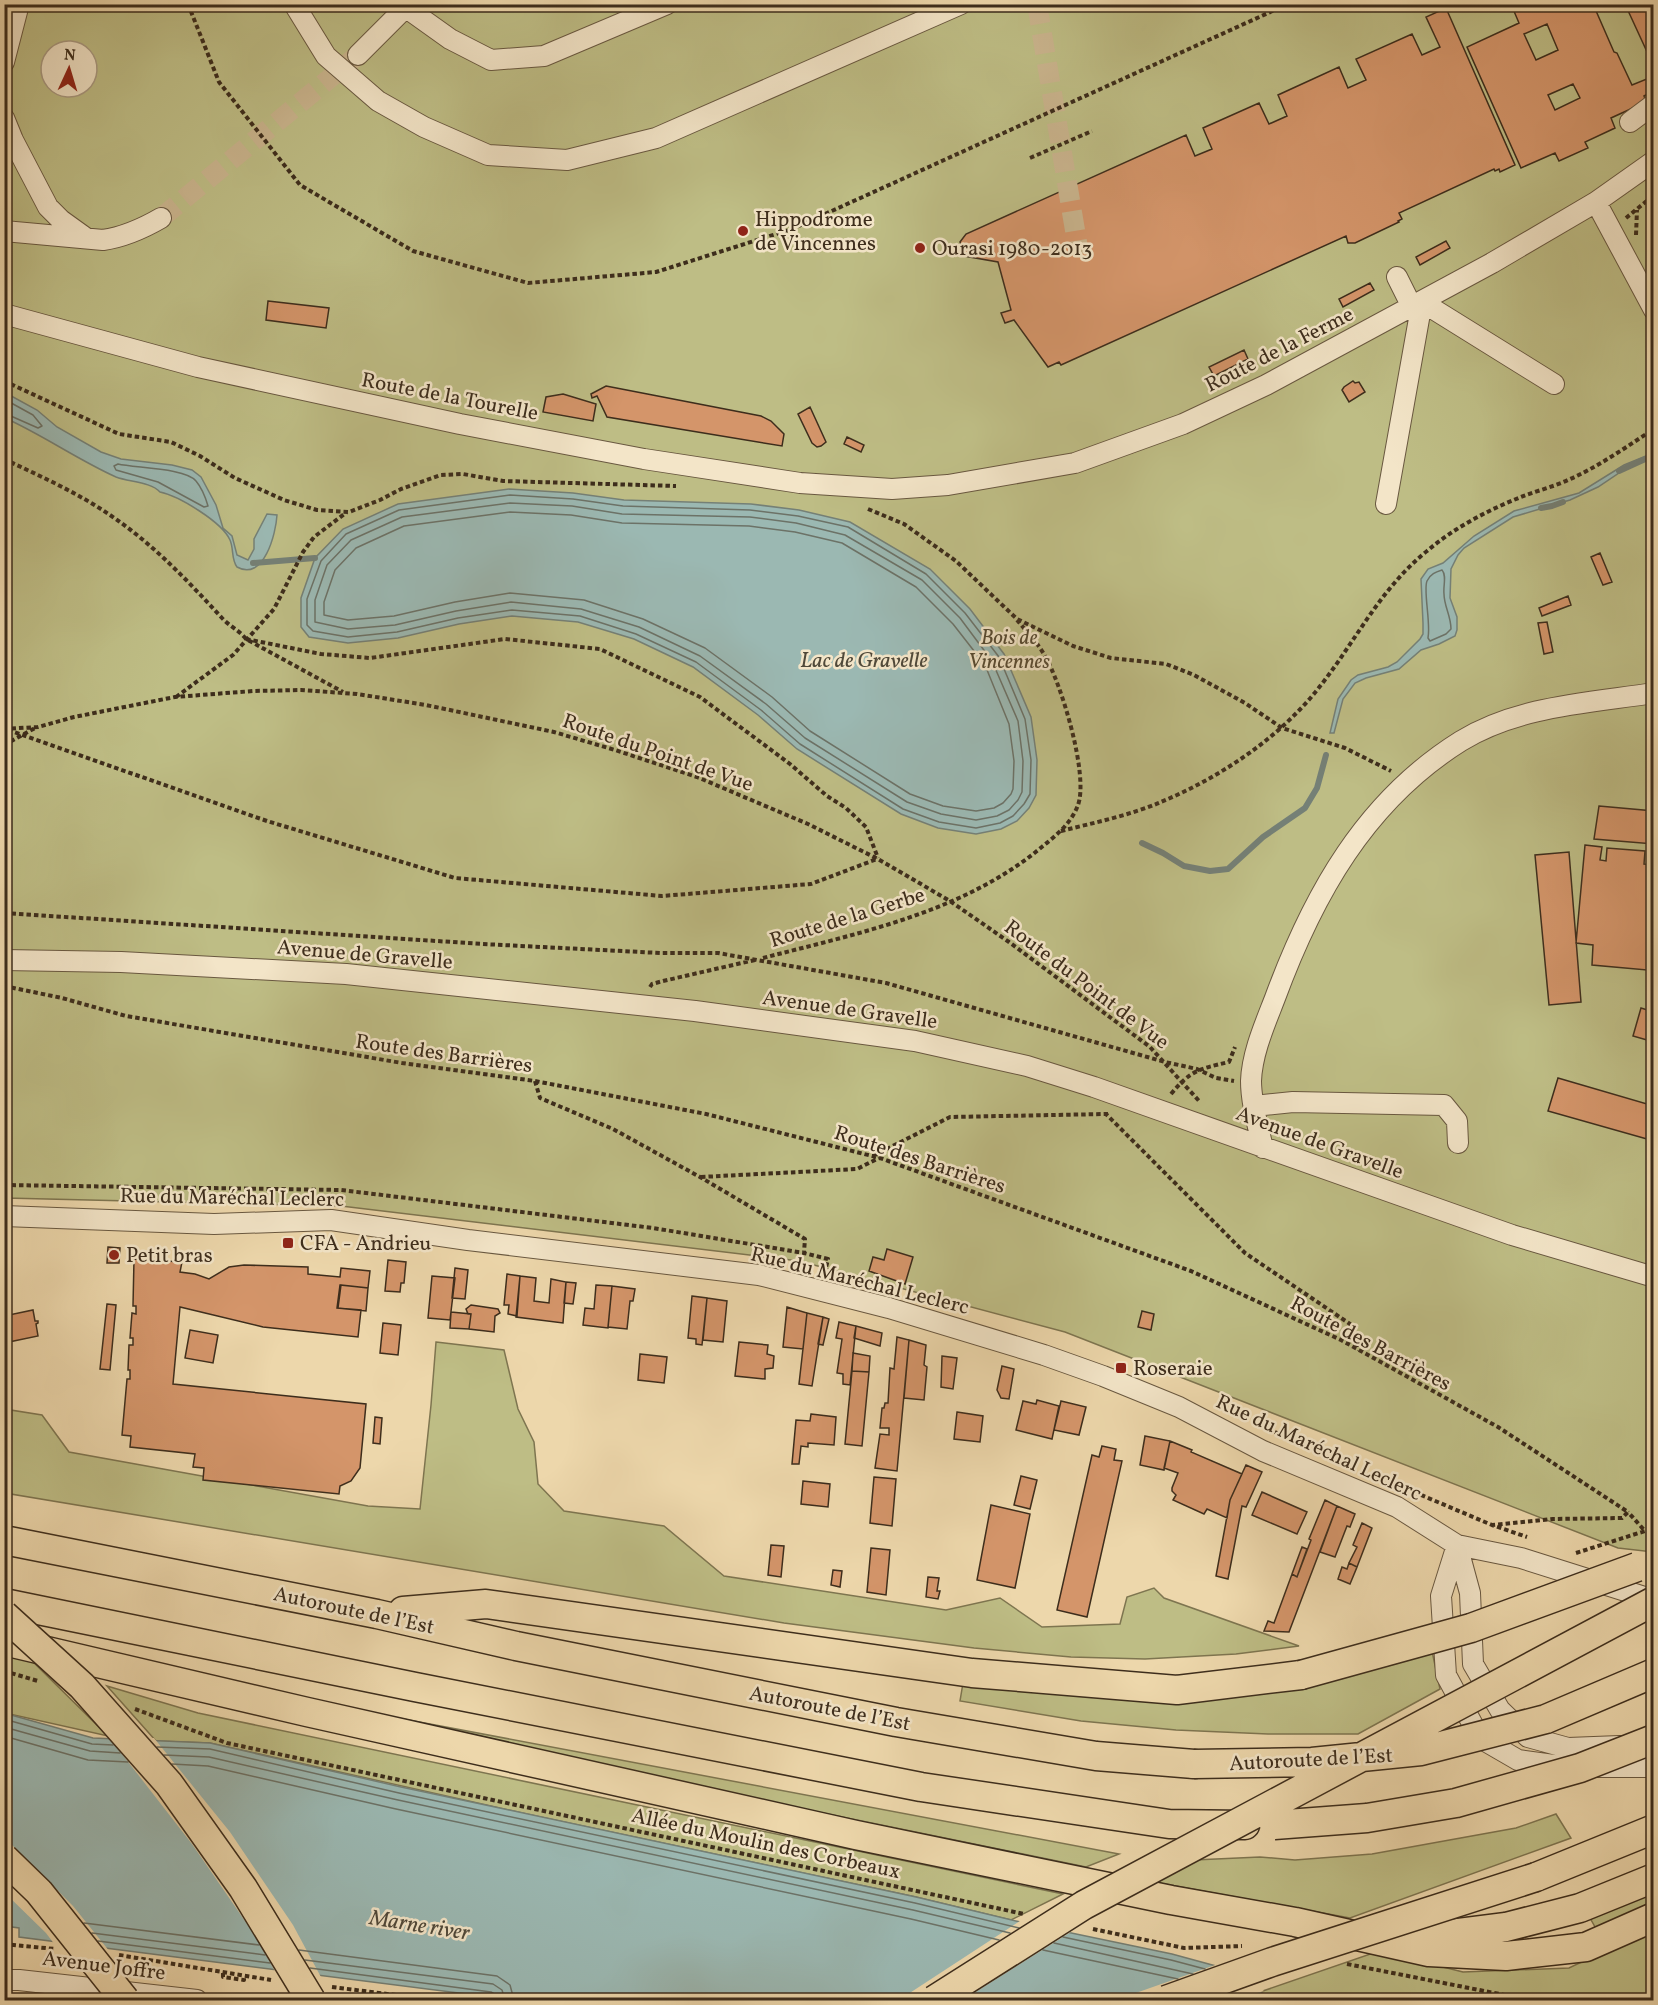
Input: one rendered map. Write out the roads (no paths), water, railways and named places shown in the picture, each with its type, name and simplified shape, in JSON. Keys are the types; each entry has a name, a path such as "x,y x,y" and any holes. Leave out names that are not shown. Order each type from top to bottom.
{"highway":[{"name":"Autoroute de l’Est","path":"4,1540 377,1614 516,1646 896,1722 1096,1756 1194,1764 1312,1762 1421,1751 1546,1719 1653,1673"},
{"path":"377,1614 486,1604 972,1673 1177,1689 1301,1675 1471,1628 1645,1566"},
{"path":"934,2001 1084,1905 1653,1601"},
{"path":"4,1603 921,1787 1169,1824 1274,1826 1367,1818 1456,1803 1580,1768 1653,1739"},
{"path":"4,1615 82,1686 169,1784 316,1993"},
{"path":"4,1641 307,1712 856,1835 1171,1900 1295,1922 1429,1952 1506,1956 1586,1947 1653,1917"},
{"path":"1166,2001 1272,1962 1536,1877 1653,1829"},
{"path":"4,1858 39,1892 125,2001"},
{"path":"1295,1922 1427,1937 1506,1927 1580,1908 1653,1878"}],"street":[{"path":"4,62 19,4"},
{"path":"294,4 326,56 378,101 424,127 488,155 567,160 656,138 960,4"},
{"path":"358,55 403,6 450,39 491,60 544,56 667,4"},
{"path":"1630,122 1653,104"},
{"path":"4,118 48,207 61,220 88,239"},
{"name":"Route de la Ferme","path":"892,489 948,485 1075,463 1183,423 1266,385 1417,304 1596,202 1653,161"},
{"path":"1596,202 1653,310"},
{"path":"4,231 88,239 117,238 140,230 161,218"},
{"path":"1397,277 1417,304 1554,384"},
{"path":"1386,504 1417,304"},
{"name":"Route de la Tourelle","path":"4,314 198,367 380,407 644,459 801,474 892,489"},
{"path":"1263,1148 1251,1080 1255,1056 1297,942 1354,839 1404,785 1461,741 1493,726 1534,712 1653,693"},
{"name":"Avenue de Gravelle","path":"4,960 121,962 346,974 694,1011 926,1043 1027,1066 1163,1111 1512,1235 1653,1277"},
{"path":"1254,1106 1293,1102 1444,1105 1457,1121 1458,1143"},
{"name":"Rue du Maréchal Leclerc","path":"4,1216 214,1224 331,1220 468,1240 759,1275 889,1308 1044,1355 1103,1376 1179,1407 1263,1451 1397,1507 1457,1545 1521,1558 1653,1601"},
{"path":"1457,1545 1470,1593 1473,1664 1500,1710 1528,1737 1569,1748 1653,1745"},
{"path":"1457,1545 1440,1596 1446,1675 1480,1738 1518,1760 1568,1767 1653,1767"},
{"name":"Avenue Joffre","path":"4,1980 197,2001"}],"water":[{"path":"4,392 37,410 57,427 101,452 121,459 172,465 192,470 201,477 216,505 223,528 232,536 237,555 248,560 254,549 254,539 267,514 277,515 267,553 255,568 246,570 237,567 230,540 209,518 188,504 151,486 116,477 5,418"},
{"path":"1653,453 1653,459 1631,465 1598,487 1570,500 1513,517 1464,548 1451,569 1450,598 1457,617 1455,636 1421,650 1399,669 1355,683 1343,699 1334,733 1330,733 1338,699 1351,680 1358,675 1388,667 1397,662 1423,634 1421,579 1428,569 1443,563 1474,536 1514,511 1579,493 1624,465"},
{"name":"Lac de Gravelle","path":"509,489 573,493 624,500 751,504 799,510 850,522 930,569 970,609 1004,654 1031,717 1037,760 1036,795 1029,808 1017,821 1001,829 976,834 938,828 901,814 797,749 758,715 693,667 634,639 578,622 512,616 459,624 398,638 348,643 309,637 301,627 301,598 315,558 343,529 398,504"},
{"name":"Marne river","path":"4,1713 93,1738 210,1743 401,1787 1172,1954 1227,1969 1273,2000 514,2000 19,1937 19,1928 5,1926"}],"waterway":[{"path":"1619,471 1654,455"},
{"path":"1541,508 1563,502"},
{"path":"253,563 315,558"},
{"path":"1142,843 1184,866 1210,871 1228,869 1263,837 1305,808 1317,788 1326,755"}],"tunnel":[{"path":"1037,4 1079,254"},
{"path":"161,218 358,55"}],"place":[{"name":"Hippodrome de Vincennes","path":"743,231"},
{"name":"Ourasi 1980-2013","path":"920,248"},
{"name":"CFA - Andrieu","path":"288,1243"},
{"name":"Petit bras","path":"114,1255"},
{"name":"Roseraie","path":"1121,1368"}],"park label":[{"name":"Bois de Vincennes","path":"1009,649"}]}
